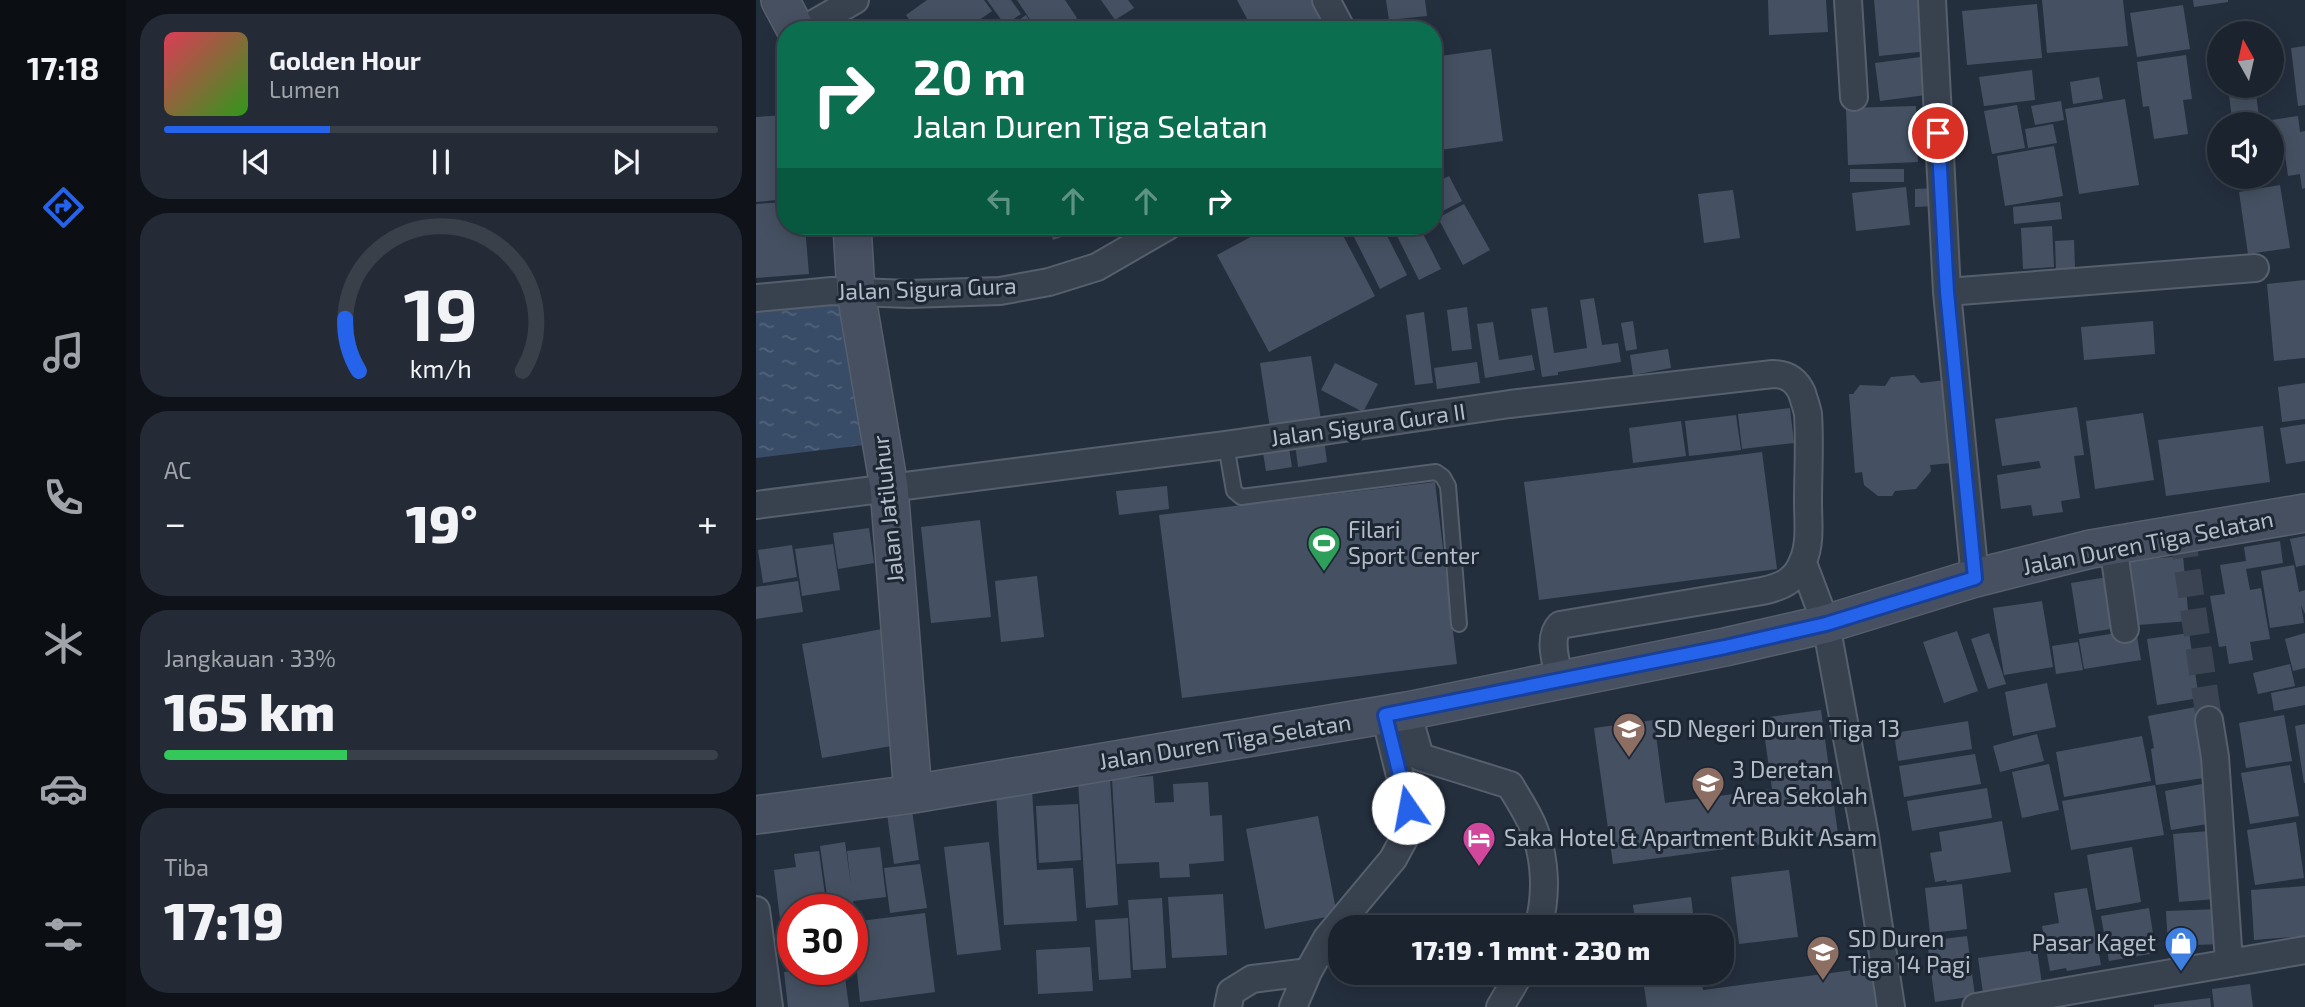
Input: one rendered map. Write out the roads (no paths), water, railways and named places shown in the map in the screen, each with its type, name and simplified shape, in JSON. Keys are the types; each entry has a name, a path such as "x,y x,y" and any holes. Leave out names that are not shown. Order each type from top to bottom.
{"street":[{"path":"780,0 791,21"},
{"path":"819,21 855,0"},
{"path":"1326,0 1337,21"},
{"path":"1848,0 1854,97"},
{"path":"1932,0 1947,292 1975,578"},
{"name":"Jalan Jatiluhur","path":"853,235 856,293 890,487 914,794"},
{"name":"Jalan Sigura Gura","path":"756,298 832,291 1000,291 1049,282 1097,267 1152,235"},
{"path":"1947,292 2255,268"},
{"name":"Jalan Sigura Gura II","path":"756,505 1226,445 1510,404 1782,374 1792,378 1808,411 1807,546 1803,562 1826,624 1865,836 1891,1007"},
{"name":"Jalan Duren Tiga Selatan","path":"756,815 914,794 1396,713 1826,624 1975,578 2113,545 2305,513"},
{"path":"2113,545 2125,629"},
{"path":"1560,681 1553,638 1560,625 1779,588 1791,580 1803,562"},
{"path":"1396,713 1420,757 1510,785 1534,828 1542,856 1544,906 1542,915"},
{"path":"1293,1007 1308,972 1327,939 1392,859 1406,835 1408,808 1401,773 1396,713"},
{"path":"2209,720 2215,757 2229,962"},
{"path":"1401,773 1442,764"},
{"path":"756,909 769,1007"},
{"path":"1976,1007 2305,950"},
{"path":"1227,1007 1231,992 1252,979 1308,972"},
{"path":"1500,1007 1513,985"}],"lane":[{"path":"1226,445 1234,491 1241,497 1436,472 1443,477 1448,486 1459,624"}],"water":[{"path":"841,300 864,445 756,458 756,309"}],"tunnel":[{"path":"2182,532 2209,720"}],"place":[{"name":"Filari Sport Center","path":"1324,573"},
{"name":"SD Negeri Duren Tiga 13","path":"1629,759"},
{"name":"3 Deretan Area Sekolah","path":"1708,813"},
{"name":"Saka Hotel & Apartment Bukit Asam","path":"1479,868"},
{"name":"Pasar Kaget","path":"2181,973"},
{"name":"SD Duren Tiga 14 Pagi","path":"1823,982"}]}
